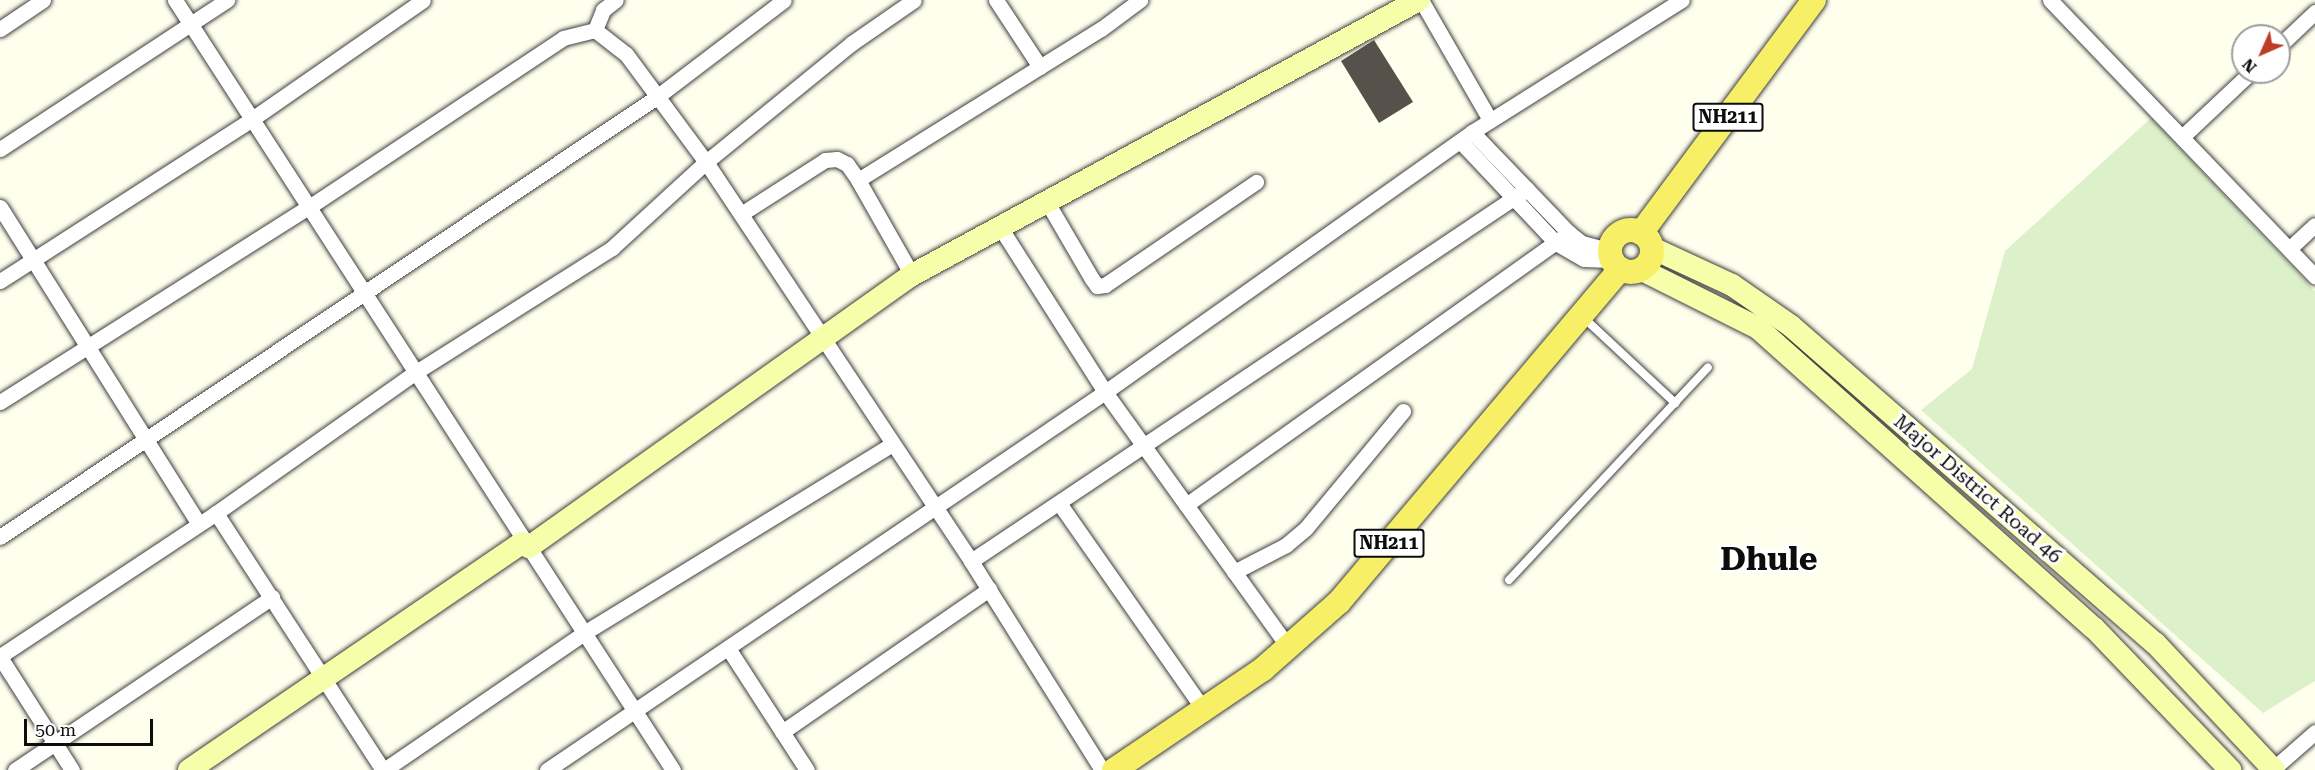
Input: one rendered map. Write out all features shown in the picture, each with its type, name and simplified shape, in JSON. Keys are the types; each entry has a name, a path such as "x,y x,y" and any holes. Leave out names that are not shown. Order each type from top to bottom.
{"main road":[{"path":"189,770 522,543 529,547 912,275 1420,0"},
{"name":"NH211","path":"1114,770 1289,648 1339,602 1582,316 1814,0"},
{"name":"Major District Road 46","path":"1629,255 1732,285 1791,326 2155,643 2273,769"},
{"name":"Major District Road 46","path":"1629,255 1758,328 2094,628 2230,770"}],"street":[{"path":"0,29 43,0"},
{"path":"175,0 674,770"},
{"path":"0,149 227,0"},
{"path":"0,281 252,119 423,0"},
{"path":"595,30 600,5 616,0"},
{"path":"0,537 658,96 784,0"},
{"path":"72,770 0,657 216,513 416,372 612,248 706,162 852,44 914,0"},
{"path":"996,0 1040,67"},
{"path":"858,180 1040,67 1140,0"},
{"path":"1420,0 1490,120"},
{"path":"547,770 1105,392 1466,136 1682,0"},
{"path":"2050,0 2315,276"},
{"path":"2291,35 2315,12"},
{"path":"595,30 626,54 706,162 971,561 1102,770"},
{"path":"0,402 309,207 563,38 595,30"},
{"path":"2182,137 2239,84"},
{"path":"1466,136 1527,189 1569,233 1582,243 1629,255"},
{"path":"1466,136 1513,200 1556,243 1584,260 1629,255"},
{"path":"741,214 825,160 847,164 912,275"},
{"path":"1047,201 1097,286 1105,285 1256,182"},
{"path":"971,561 1527,189"},
{"path":"0,207 199,524"},
{"path":"2289,249 2315,225"},
{"path":"1000,227 1105,392 1289,648"},
{"path":"1186,505 1569,233"},
{"path":"1234,572 1286,544 1306,528 1403,411"},
{"path":"216,513 326,678 383,770 584,633 892,444"},
{"path":"1059,503 1202,707"},
{"path":"782,732 989,589"},
{"path":"15,770 272,597"},
{"path":"728,648 807,770"},
{"path":"2273,769 2315,732"}],"lane":[{"path":"1582,316 1675,404"},
{"path":"1509,580 1708,367"}],"green space":[{"path":"2151,118 2315,291 2315,681 2263,713 1921,410 1972,369 2005,251"}],"building":[{"path":"1374,40 1413,102 1379,123 1341,61"}],"district":[{"name":"Dhule","path":"1769,559"}]}
